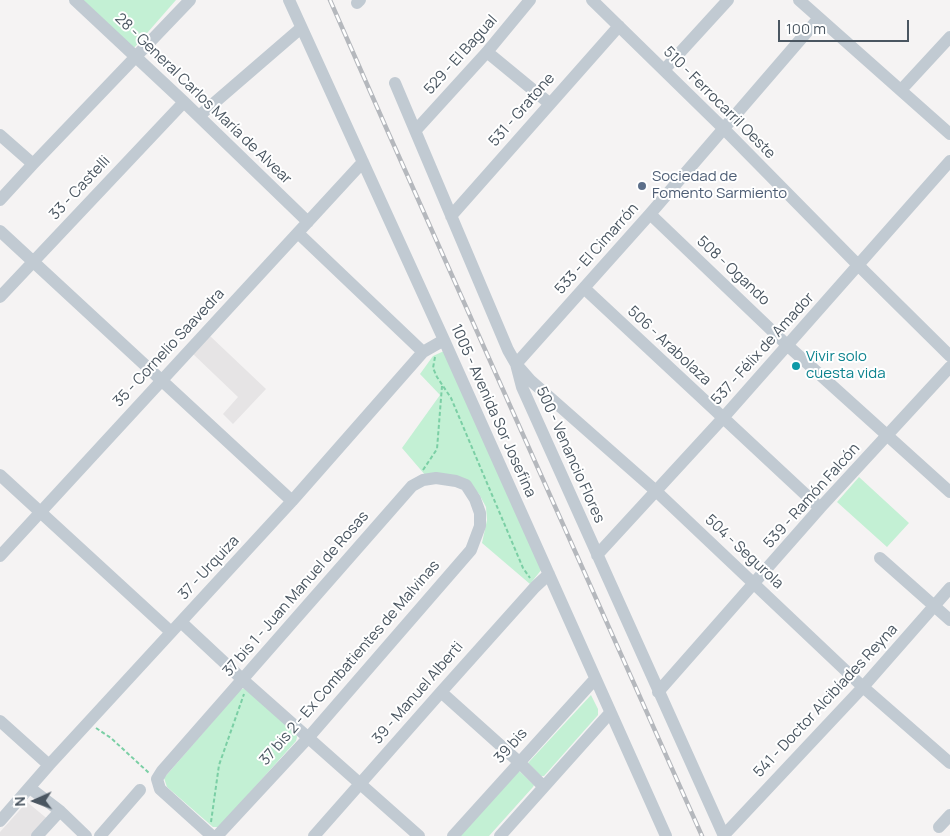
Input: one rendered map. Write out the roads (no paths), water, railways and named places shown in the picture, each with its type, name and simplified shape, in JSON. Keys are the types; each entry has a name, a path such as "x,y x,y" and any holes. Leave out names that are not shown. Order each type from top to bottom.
{"street":[{"name":"28 - General Carlos María de Alvear","path":"74,0 199,116 308,222"},
{"path":"0,200 190,0"},
{"name":"1005 - Avenida Sor Josefina","path":"289,0 363,162 440,342 549,574 594,679 666,836"},
{"name":"529 - El Bagual","path":"416,130 487,52 530,0"},
{"name":"510 - Ferrocarril Oeste","path":"592,0 724,129 950,356"},
{"path":"664,70 728,0"},
{"path":"799,0 950,134"},
{"name":"533 - El Cimarrón","path":"516,364 650,214 819,18"},
{"name":"531 - Gratone","path":"451,216 619,26"},
{"path":"199,116 301,28"},
{"path":"901,90 950,37"},
{"path":"487,52 550,103"},
{"name":"500 - Venancio Flores","path":"394,83 416,130 508,350 516,364 522,387 724,836"},
{"name":"33 - Castelli","path":"0,297 184,102"},
{"path":"0,135 33,164"},
{"name":"537 - Félix de Amador","path":"597,555 657,492 950,161"},
{"name":"35 - Cornelio Saavedra","path":"0,556 363,162"},
{"name":"508 - Ogando","path":"650,214 787,345 950,492"},
{"path":"0,231 160,381 292,501"},
{"path":"298,233 423,352"},
{"name":"506 - Arabolaza","path":"584,288 820,508"},
{"name":"37 - Urquiza","path":"0,821 170,632 292,501 423,352 440,342"},
{"name":"504 - Segurola","path":"516,364 530,380 657,492 863,687 950,762"},
{"name":"539 - Ramón Falcón","path":"658,692 820,508 950,367"},
{"path":"0,475 170,632"},
{"name":"37 bis 1 - Juan Manuel de Rosas","path":"212,835 160,789 157,779 162,771 245,681 412,486 423,480 436,478 456,481 466,485 475,499"},
{"name":"37 bis 2 - Ex Combatientes de Malvinas","path":"212,835 308,738 471,550 480,526 480,513 475,499"},
{"path":"880,558 950,620"},
{"name":"39 - Manuel Alberti","path":"314,836 535,587 549,574"},
{"name":"541 - Doctor Alcibíades Reyna","path":"724,836 863,687 950,588"},
{"path":"181,622 419,836"},
{"name":"39 bis","path":"453,836 594,679"},
{"path":"441,692 543,786"},
{"path":"500,836 610,712"},
{"path":"0,720 50,765"},
{"path":"30,788 60,811 86,836"},
{"path":"100,836 140,790"},
{"path":"37,836 60,811"},
{"path":"939,828 950,815"}],"railway":[{"path":"330,0 702,836"}],"place":[{"name":"Sociedad de Fomento Sarmiento","path":"642,186"},
{"name":"Vivir solo cuesta vida","path":"796,366"}]}
